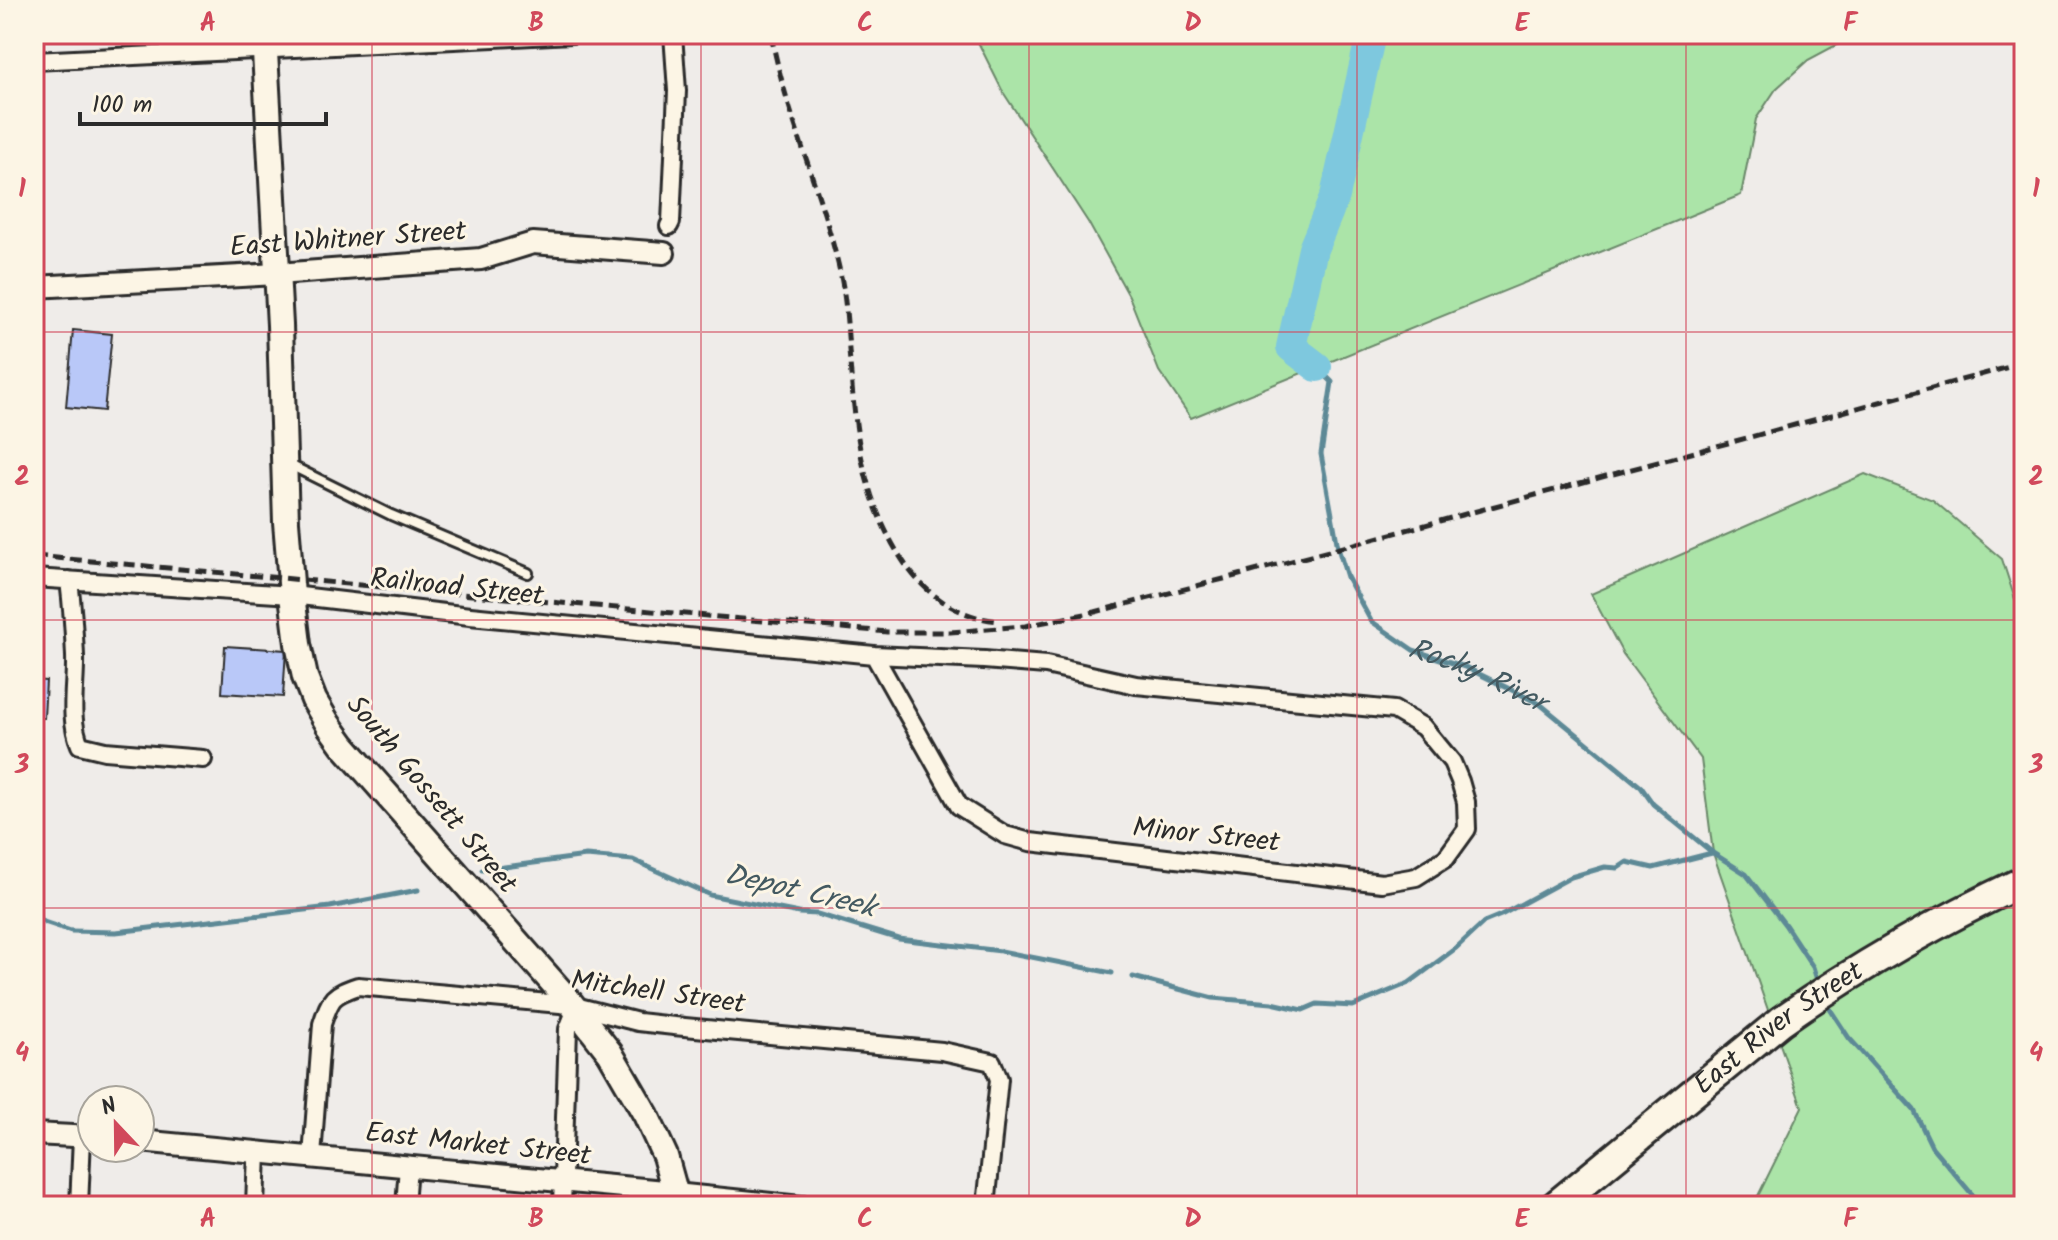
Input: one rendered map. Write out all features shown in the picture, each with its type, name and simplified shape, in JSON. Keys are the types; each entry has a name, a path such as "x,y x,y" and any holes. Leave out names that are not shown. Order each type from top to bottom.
{"highway":[{"name":"East River Street","path":"1555,1206 1781,1021 1912,937 2024,881"}],"main road":[{"name":"South Gossett Street","path":"264,42 286,522 298,644 305,677 328,724 610,1053 646,1115 665,1156 676,1199"}],"street":[{"path":"34,61 264,42 572,34"},
{"path":"669,226 677,91 673,34"},
{"name":"East Whitner Street","path":"34,287 481,259 533,243 664,253"},
{"name":"Railroad Street","path":"34,578 292,595 470,616 874,655"},
{"path":"69,580 75,659 73,720 80,745 105,751 203,759"},
{"name":"Minor Street","path":"874,655 1046,665 1136,685 1394,710 1423,727 1452,762 1466,802 1467,829 1446,858 1416,877 1382,883 1030,842 1005,835 959,806 874,655"},
{"name":"Mitchell Street","path":"312,1157 322,1024 328,1006 337,994 358,986 571,1005 638,1022 942,1051 992,1062 999,1079 986,1206"},
{"path":"562,1206 568,1029 574,1008"},
{"path":"34,1134 76,1136"},
{"name":"East Market Street","path":"156,1143 562,1181 676,1199 811,1206"},
{"path":"255,1206 257,1152"},
{"path":"79,1206 84,1164"},
{"path":"405,1206 408,1166"}],"lane":[{"path":"284,462 391,515 528,573"}],"green space":[{"path":"974,34 1857,34 1808,60 1776,89 1756,119 1741,195 1191,418 1159,371 1129,296 1088,222 1003,92"},
{"path":"1865,474 1933,500 2002,559 2024,627 2024,1206 1754,1204 1802,1107 1713,853 1701,759 1623,654 1591,594"}],"building":[{"path":"73,330 112,334 104,411 66,407"},
{"path":"34,633 41,633 40,652 34,652"},
{"path":"225,646 286,650 283,697 222,693"},
{"path":"34,680 46,681 44,718 34,718"}],"waterway":[{"name":"Rocky River","path":"1317,367 1291,347 1313,249 1335,196 1371,34"},
{"name":"Rocky River","path":"1317,367 1332,382 1321,454 1338,548 1347,577 1371,621 1413,650 1465,667 1540,704 1641,787 1653,804 1713,853 1746,874 1786,926 1813,967 1818,983"},
{"name":"Depot Creek","path":"1133,977 1213,998 1272,1003 1303,1010 1317,1004 1353,1006 1409,983 1456,948 1484,922 1571,877 1605,867 1618,868 1627,862 1653,868 1712,853"},
{"name":"Depot Creek","path":"482,870 586,856 633,860 710,895 817,914 899,939 1001,951 1112,973"},
{"name":"Depot Creek","path":"34,913 44,922 71,931 116,932 330,907 418,890"},
{"name":"Rocky River","path":"1826,1003 1849,1038 1914,1110 1932,1147 1982,1206"}],"railway":[{"path":"771,34 840,272 857,434 878,514 905,564 934,595 958,610 1000,621"},
{"path":"34,556 887,632 950,632 1025,626 1095,612 1251,572 2024,363"}]}
